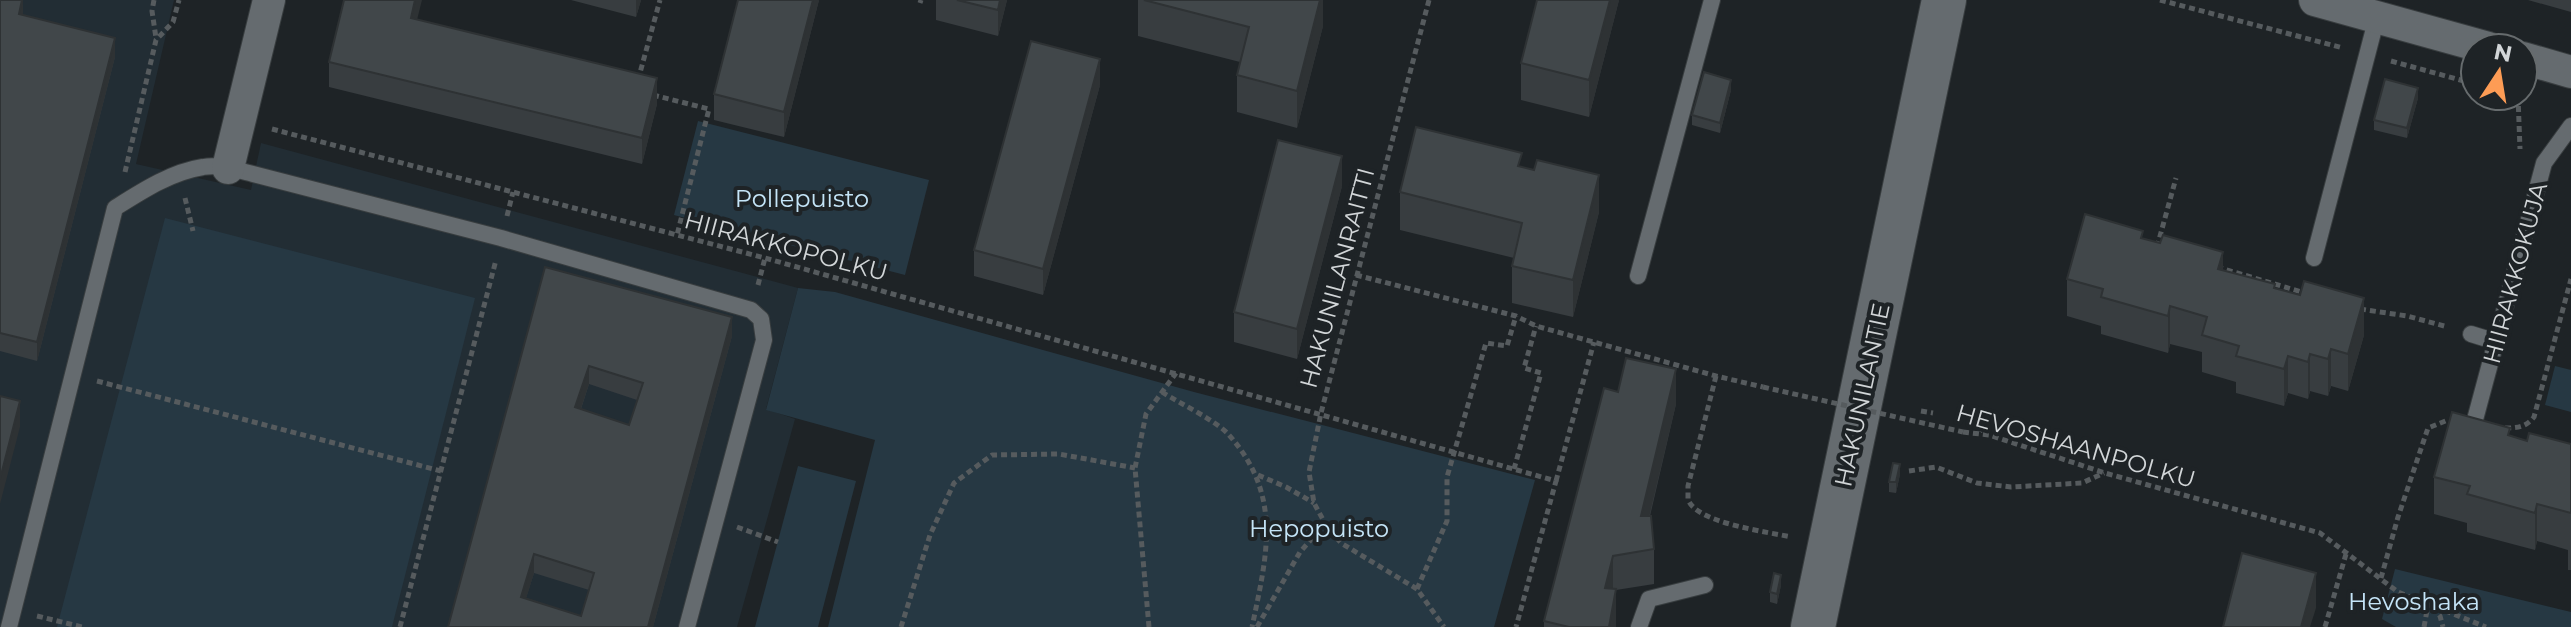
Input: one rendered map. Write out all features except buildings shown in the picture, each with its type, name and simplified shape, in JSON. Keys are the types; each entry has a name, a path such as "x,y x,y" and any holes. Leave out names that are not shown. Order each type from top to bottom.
{"main road":[{"name":"HAKUNILANTIE","path":"1911,163 1912,70 1927,0"},
{"name":"HAKUNILANTIE","path":"1813,627 1944,0"}],"street":[{"path":"228,168 269,0"},
{"path":"2315,0 2459,40"},
{"path":"2539,63 2571,72"}],"lane":[{"path":"1638,276 1712,0"},
{"path":"2314,258 2377,17"},
{"name":"HIIRAKKOKUJA","path":"2473,427 2544,163 2571,126"},
{"path":"9,627 115,208 147,188 204,166 228,168 501,238 733,303 751,310 761,319 764,340 687,627"},
{"path":"2471,334 2497,342"},
{"path":"1639,627 1649,599 1705,585"}],"path":[{"path":"115,208 156,40 152,11 154,0"},
{"path":"156,40 173,22 179,0"},
{"path":"635,90 660,0"},
{"name":"HAKUNILANRAITTI","path":"1429,0 1321,413 1556,481"},
{"path":"2160,0 2459,80"},
{"path":"650,94 709,109 677,235"},
{"name":"HIIRAKKOPOLKU","path":"240,121 765,258 1321,413"},
{"path":"183,173 193,231"},
{"path":"2156,250 2176,178"},
{"path":"400,627 513,192"},
{"path":"762,271 765,258"},
{"path":"2305,293 2314,258"},
{"path":"2216,267 2318,297"},
{"name":"HEVOSHAANPOLKU","path":"1356,275 1516,316 1536,326 1716,376 1963,432 1989,435 2105,473 2320,533 2398,592 2486,627"},
{"path":"2381,578 2428,428 2447,420 2473,427 2518,428 2534,417 2571,279"},
{"path":"2358,308 2407,316 2471,334"},
{"path":"1417,589 1447,521 1447,477 1486,343 1507,346 1516,316"},
{"path":"1514,469 1541,373 1524,368 1536,326"},
{"path":"1516,627 1594,342"},
{"path":"1149,627 1135,468 1146,414 1176,373"},
{"path":"1716,376 1688,486 1688,499 1694,509 1711,517 1793,537"},
{"path":"114,386 441,471"},
{"path":"1162,392 1228,433 1257,475 1267,516 1263,575 1254,627"},
{"path":"1921,411 1933,413"},
{"path":"1321,413 1309,472 1314,503 1325,524 1341,543 1417,589 1444,627"},
{"path":"1970,422 1989,435"},
{"path":"901,627 930,535 954,483 992,455 1059,454 1135,468"},
{"path":"1909,471 1936,467 1977,483 2011,487 2082,483 2105,473"},
{"path":"1257,475 1314,503"},
{"path":"1254,627 1300,552 1325,524"},
{"path":"2325,627 2346,554"},
{"path":"2424,627 2430,605"},
{"path":"2430,605 2440,616 2443,627"},
{"path":"48,620 82,627"}],"shaded area":[{"path":"0,0 174,0 136,164 251,190 261,143 798,288 766,409 795,419 737,627 0,627"}],"green space":[{"name":"Pollepuisto","path":"698,121 929,180 905,275 674,215"},
{"path":"165,218 475,298 392,627 57,627"},
{"name":"Hepopuisto","path":"798,288 835,292 1194,392 1535,480 1494,627 828,627 875,440 766,410"},
{"path":"2555,366 2571,370 2571,412 2545,405"},
{"path":"798,466 856,481 818,627 755,627"},
{"name":"Hevoshaka","path":"2395,569 2571,612 2571,627 2396,627 2382,619"}]}
